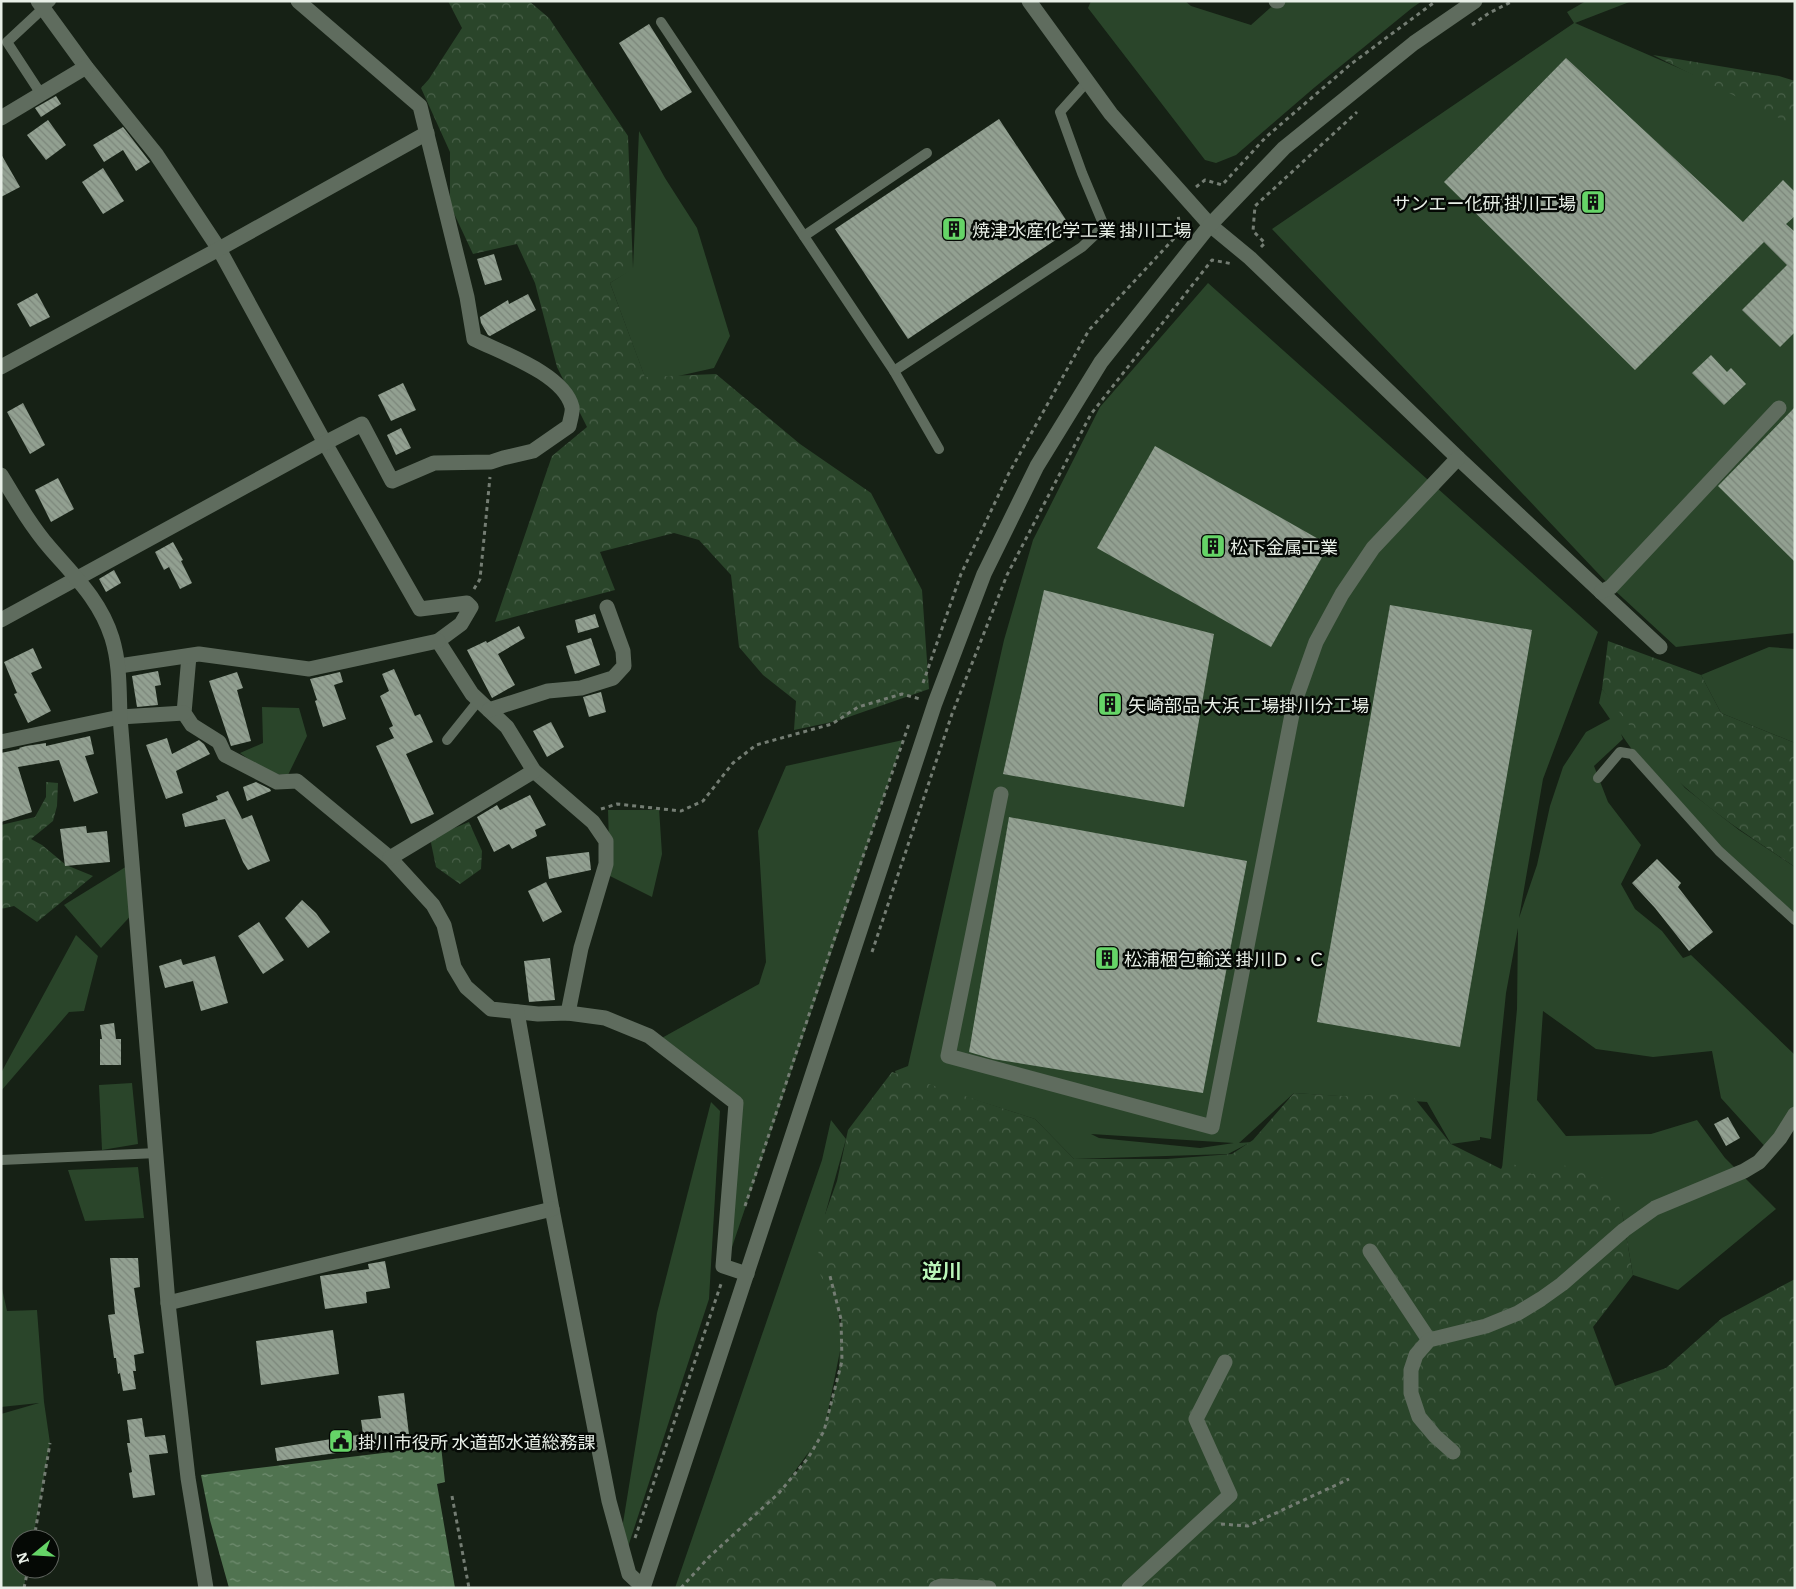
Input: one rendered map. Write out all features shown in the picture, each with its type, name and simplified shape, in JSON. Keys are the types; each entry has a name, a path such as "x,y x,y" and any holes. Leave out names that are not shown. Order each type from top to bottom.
{"street":[{"path":"1,620 362,424 392,481 434,463 492,462 533,451 569,426 573,408 565,391 548,375 474,339 467,297 420,106 298,1"},
{"path":"518,1012 552,1209 609,1501 629,1574 643,1588 935,703 984,574 1037,466 1101,362 1210,225 1284,148 1414,43 1475,1"},
{"path":"44,3 86,67 156,154 219,248 325,443 420,609 467,603 472,607 461,624 438,641 309,669 199,654 119,666"},
{"path":"1032,3 1111,114 1210,225 1250,258 1458,458 1660,647"},
{"path":"1,118 86,67"},
{"path":"1,367 427,132"},
{"path":"1601,592 1612,587 1779,408"},
{"path":"1001,794 948,1056 1212,1127 1294,704 1316,642 1342,594 1373,548 1458,458"},
{"path":"1,475 19,505 49,547 78,578 102,611 112,637 119,666 120,717 168,1303 188,1478 206,1588"},
{"path":"484,705 548,691 581,688 613,678 624,666 623,651 607,608"},
{"path":"438,641 472,694 507,727 534,771 593,822 606,841 606,864 581,948 568,1013"},
{"path":"189,656 184,712 192,725 219,742 225,755 277,782 296,781 390,858 433,904 444,924 454,967 466,987 491,1009 538,1014 568,1013 605,1018 649,1036 736,1103 724,1266 747,1274"},
{"path":"1,742 120,717 184,712"},
{"path":"390,858 534,771"},
{"path":"1453,1452 1435,1436 1419,1416 1411,1393 1410,1370 1416,1356 1429,1340 1486,1326 1518,1313 1541,1299 1562,1284 1624,1230 1655,1208 1744,1171 1759,1162 1780,1138 1795,1114"},
{"path":"168,1303 552,1209"},
{"path":"1370,1251 1429,1340"},
{"path":"1129,1588 1230,1496 1196,1419 1225,1362"},
{"path":"936,1588 941,1586 989,1588"}],"lane":[{"path":"41,94 7,42 44,3"},
{"path":"661,22 894,371 940,448"},
{"path":"894,371 1082,247 1100,230 1102,221 1060,112 1087,82"},
{"path":"804,236 927,153"},
{"path":"447,740 484,705"},
{"path":"1598,778 1620,752 1632,754 1719,851 1795,920"},
{"path":"1,1160 157,1153"}],"path":[{"path":"915,707 961,574 1009,473 1089,330 1180,232 1177,206 1184,196 1206,180 1222,185 1266,137 1351,64 1436,1"},
{"path":"1467,28 1489,13 1513,1"},
{"path":"870,958 952,714 1007,575 1091,414 1212,260 1241,266 1265,243 1253,231 1255,206 1363,106"},
{"path":"467,603 480,579 492,462"},
{"path":"585,816 617,804 680,811 702,801 733,763 756,745 832,724 858,707 902,694 935,703"},
{"path":"742,1215 912,715"},
{"path":"626,1565 726,1267"},
{"path":"681,1588 709,1557 779,1493 808,1458 824,1430 842,1361 841,1319 830,1276"},
{"path":"36,1529 50,1443"},
{"path":"1200,1522 1248,1526 1349,1479"},
{"path":"452,1496 469,1588"}],"green space":[{"path":"448,1 529,1 549,18 628,136 633,269 610,283 645,377 716,374 800,444 871,493 922,590 929,689 837,721 794,730 796,701 763,675 739,647 731,575 699,540 674,533 600,552 615,590 495,622 552,456 587,427 557,367 535,283 517,244 473,254 450,205 450,152 421,88 429,79 462,28"},
{"path":"1091,1 1185,1 1191,6 1251,25 1278,1 1422,1 1315,87 1236,155 1216,163 1205,160 1088,8"},
{"path":"1586,1 1632,1 1575,23 1771,108 1795,124 1795,633 1676,647 1611,587 1272,229 1574,23 1567,12"},
{"path":"1653,55 1779,76 1795,81 1795,126"},
{"path":"639,131 665,178 697,228 730,336 714,368 647,383 610,283 633,268"},
{"path":"1208,283 1598,632 1543,779 1519,918 1537,865 1550,806 1563,767 1586,732 1610,719 1599,703 1602,689 1685,788 1739,830 1795,867 1795,920 1764,892 1647,771 1621,734 1623,739 1594,766 1608,802 1641,845 1621,884 1635,909 1662,931 1683,958 1691,955 1795,1055 1795,1114 1769,1151 1721,1098 1712,1051 1653,1057 1596,1049 1543,1011 1537,1100 1566,1136 1651,1134 1697,1120 1725,1158 1776,1209 1678,1290 1633,1275 1622,1212 1532,1174 1502,1169 1517,1009 1518,928 1506,993 1491,1139 1480,1137 1480,1140 1451,1144 1427,1102 1294,1093 1239,1143 1251,1142 1228,1154 1074,1159 1035,1119 896,1075 895,1071 908,1066 1004,640 1033,540 1100,407","holes":["1091,1134 1234,1143 1200,1148 1099,1138"]},
{"path":"1608,641 1701,675 1721,713 1795,743 1795,867 1699,799 1663,766 1631,728 1602,689"},
{"path":"1769,647 1795,649 1795,743 1721,713 1701,675"},
{"path":"262,707 299,708 307,736 288,775 268,773 240,753 263,743"},
{"path":"903,740 730,1253 739,1099 660,1039 759,984 766,962 758,831 786,766"},
{"path":"46,782 58,783 57,806 53,821 31,839 42,845 66,865 93,876 37,922 14,906 1,909 1,825 35,817 46,797"},
{"path":"659,808 662,854 652,897 610,876 608,810 652,810"},
{"path":"469,822 482,851 481,869 460,884 436,867 430,838"},
{"path":"132,863 136,910 101,948 64,905"},
{"path":"76,935 98,956 84,1011 69,1012 1,1091 1,1073"},
{"path":"892,1072 1035,1119 1074,1159 1167,1159 1232,1154 1253,1140 1294,1093 1343,1096 1411,1094 1451,1144 1501,1169 1506,1160 1532,1174 1562,1165 1600,1174 1622,1212 1633,1275 1593,1327 1615,1386 1666,1368 1722,1318 1795,1279 1795,1588 682,1588 750,1516 801,1467 829,1413 839,1371 841,1319 819,1272 818,1234 837,1181 848,1130"},
{"path":"132,1083 138,1144 102,1150 99,1085"},
{"path":"711,1102 720,1111 709,1299 627,1550 623,1523 657,1313"},
{"path":"831,1120 846,1139 825,1215 842,1341 824,1431 779,1493 682,1588 675,1588 822,1160"},
{"path":"138,1167 144,1218 85,1221 68,1170"},
{"path":"1,1284 7,1311 37,1310 44,1402 50,1443 35,1529 10,1529 10,1579 25,1579 24,1588 1,1588 1,1414 39,1403 1,1407"}],"water":[{"path":"441,1446 445,1482 437,1484 455,1588 229,1588 210,1520 201,1475"}],"building":[{"path":"649,24 692,92 661,111 619,43"},
{"name":"サンエー化研 掛川工場","path":"1566,58 1743,222 1783,180 1795,192 1795,216 1786,224 1795,232 1795,332 1780,347 1742,310 1787,265 1764,242 1635,370 1444,182"},
{"path":"56,96 61,104 41,117 35,108"},
{"name":"焼津水産化学工業 掛川工場","path":"999,119 1072,229 908,339 835,229"},
{"path":"48,120 66,145 46,160 27,135"},
{"path":"123,127 150,162 136,171 123,150 104,162 93,145"},
{"path":"1,154 20,187 1,197"},
{"path":"103,168 124,201 103,214 82,182"},
{"path":"494,254 502,280 485,285 477,259"},
{"path":"37,293 50,317 30,327 17,304"},
{"path":"528,294 536,310 490,336 488,335 481,323 480,317 508,300 509,304"},
{"path":"1711,355 1727,372 1731,368 1746,384 1724,405 1692,373"},
{"path":"403,383 416,410 391,421 378,395"},
{"path":"23,403 45,445 30,454 7,412"},
{"path":"1795,407 1795,562 1718,486"},
{"path":"401,428 411,448 396,455 387,435"},
{"name":"松下金属工業","path":"1155,446 1329,545 1271,647 1097,548"},
{"path":"58,478 74,509 51,522 35,490"},
{"path":"173,542 183,560 181,561 192,583 180,589 169,567 164,570 155,552"},
{"path":"114,570 121,583 106,592 99,579"},
{"name":"矢崎部品 大浜 工場掛川分工場","path":"1044,590 1214,634 1184,807 1003,774"},
{"path":"1390,605 1532,630 1460,1047 1317,1022"},
{"path":"595,614 599,627 578,633 575,620"},
{"path":"519,626 525,638 498,654 515,685 492,698 467,650 486,641 487,643"},
{"path":"591,638 600,665 575,674 566,646"},
{"path":"33,648 42,668 31,673 51,711 28,723 14,694 17,693 4,662"},
{"path":"394,669 415,716 420,714 433,742 406,754 434,814 411,824 376,746 394,738 389,728 393,726 380,696 389,691 382,674"},
{"path":"158,671 161,685 155,686 158,705 137,707 132,676"},
{"path":"237,672 243,688 237,690 251,741 231,746 209,681"},
{"path":"340,672 343,682 334,685 346,719 323,727 310,679"},
{"path":"601,692 606,712 589,717 583,697"},
{"path":"551,722 564,747 547,757 533,731"},
{"path":"90,736 94,754 85,756 98,793 74,802 59,760 18,767 32,812 1,822 1,753 26,746 46,743 46,746"},
{"path":"167,738 172,754 199,740 210,754 176,771 183,793 166,799 146,745"},
{"path":"256,782 271,791 247,801 243,787"},
{"path":"228,791 242,819 252,815 270,861 248,870 225,819 185,827 182,814 218,800 216,796"},
{"path":"530,795 546,825 535,830 537,836 512,849 509,844 494,852 477,817 497,805 500,810"},
{"name":"松浦梱包輸送 掛川Ｄ・Ｃ","path":"1009,817 1247,861 1203,1093 993,1059 969,1052"},
{"path":"86,826 87,833 107,831 110,862 65,866 60,829"},
{"path":"589,852 591,870 549,879 546,857"},
{"path":"1657,859 1681,883 1678,887 1713,932 1689,951 1655,908 1632,883"},
{"path":"546,882 562,912 543,922 528,891"},
{"path":"302,900 316,913 330,932 308,948 285,918"},
{"path":"259,922 284,960 263,974 238,936"},
{"path":"215,956 228,1003 201,1011 193,981 165,988 159,966 181,959 183,965"},
{"path":"550,958 555,1000 529,1002 524,961"},
{"path":"114,1023 116,1039 121,1039 121,1065 100,1065 100,1039 102,1039 100,1025"},
{"path":"1728,1117 1740,1138 1726,1146 1714,1124"},
{"path":"110,1258 138,1258 140,1287 134,1288 144,1353 134,1355 136,1371 133,1371 136,1389 123,1391 116,1358 114,1358 108,1315 115,1314"},
{"path":"385,1261 390,1288 366,1292 367,1303 325,1309 320,1276 369,1269 368,1264"},
{"path":"333,1330 339,1374 261,1385 256,1341"},
{"path":"404,1393 410,1443 277,1461 275,1448 363,1434 361,1420 381,1418 378,1396"},
{"path":"142,1418 145,1437 165,1435 168,1453 149,1455 155,1495 133,1498 129,1473 132,1472 127,1443 130,1443 127,1420"}],"place":[{"name":"サンエー化研 掛川工場","path":"1593,202"},
{"name":"焼津水産化学工業 掛川工場","path":"954,229"},
{"name":"松下金属工業","path":"1213,546"},
{"name":"矢崎部品 大浜 工場掛川分工場","path":"1110,704"},
{"name":"松浦梱包輸送 掛川Ｄ・Ｃ","path":"1107,958"},
{"name":"掛川市役所 水道部水道総務課","path":"341,1441"}],"district":[{"name":"逆川","path":"942,1269"}]}
